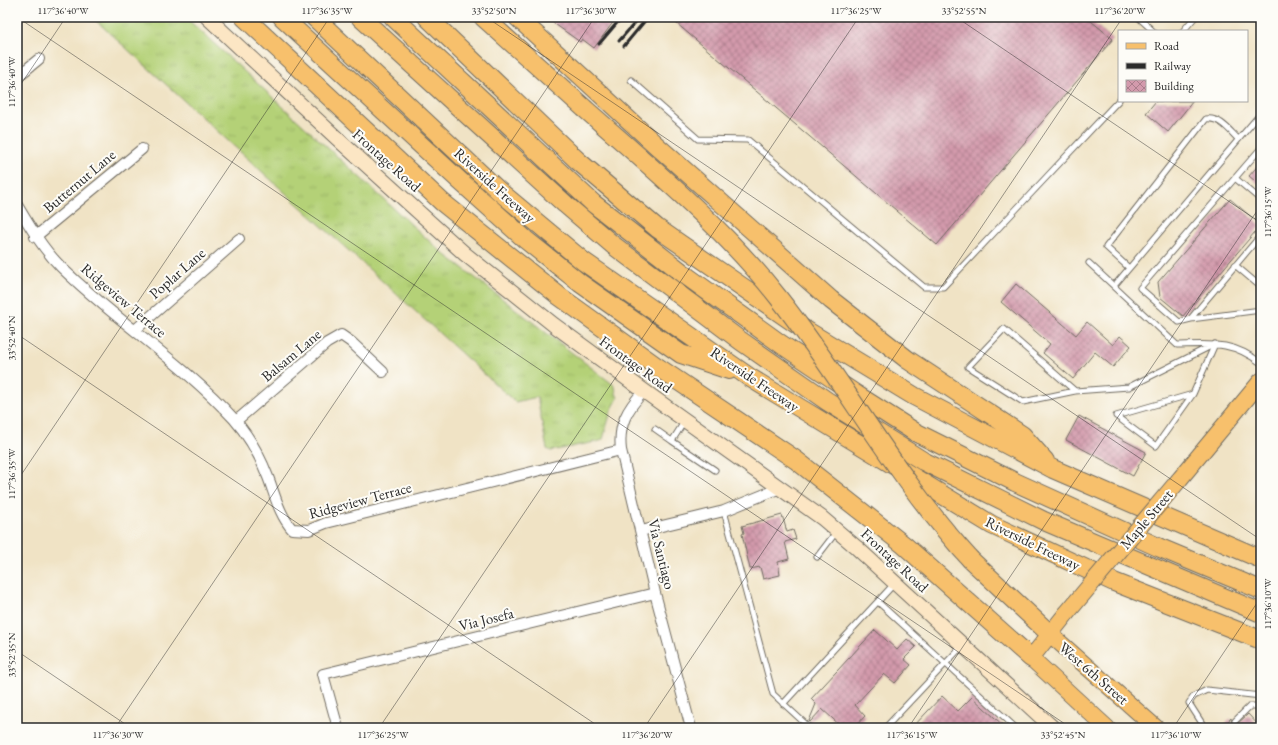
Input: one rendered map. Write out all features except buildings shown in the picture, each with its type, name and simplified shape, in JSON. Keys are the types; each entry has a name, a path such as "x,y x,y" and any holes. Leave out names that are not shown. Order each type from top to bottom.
{"highway":[{"path":"244,17 442,202 559,296 656,366 796,460 904,545 1031,658"},
{"path":"282,17 526,240 580,283 681,354 749,377"},
{"name":"Riverside Freeway","path":"314,17 499,190 583,261 749,377 992,525 1114,582 1261,640"},
{"path":"360,17 565,204 613,244 741,341 827,401 923,461 1016,507 1107,548 1261,613"},
{"path":"392,17 594,204 688,277 781,344 857,395 915,432 1016,482 1158,547 1261,590"},
{"path":"427,17 578,161 656,228 819,339 914,396 1053,469 1261,558"},
{"path":"483,17 700,211 763,279 810,338 919,499 971,560 1050,634"},
{"path":"518,17 657,146 831,300 908,360 1022,435 1053,469"}],"main road":[{"name":"Frontage Road","path":"207,17 342,143 465,254 554,325 837,530 1053,728"},
{"name":"Maple Street","path":"1031,658 1261,381"},
{"name":"West 6th Street","path":"1050,634 1156,728"},
{"name":"West 6th Street","path":"1031,658 1107,728"}],"street":[{"path":"17,77 39,59"},
{"name":"Butternut Lane","path":"36,237 142,149"},
{"name":"Ridgeview Terrace","path":"17,206 36,237 61,266 211,394 236,421 248,437 268,476 284,519 292,529 309,530 334,521 621,450"},
{"name":"Poplar Lane","path":"135,330 240,239"},
{"name":"Balsam Lane","path":"236,421 326,343 341,335 351,342 383,372"},
{"name":"Via Santiago","path":"644,391 625,416 620,437 621,450 655,593 691,728"},
{"path":"641,531 724,511 780,488"},
{"name":"Via Josefa","path":"338,728 323,674 655,593"}],"lane":[{"path":"1138,17 1152,30"},
{"path":"1184,30 1195,17"},
{"path":"631,80 698,140 748,140 924,287 943,287 1118,101"},
{"path":"1114,286 1261,113"},
{"path":"1129,268 1106,247 1206,119 1212,118 1219,121 1238,139"},
{"path":"1261,148 1140,288 1178,322 1191,318 1261,310"},
{"path":"1235,178 1261,200"},
{"path":"1191,318 1261,235"},
{"path":"1256,242 1261,246"},
{"path":"1088,263 1177,345 1214,344 1242,350 1261,363"},
{"path":"1236,266 1261,287"},
{"path":"1075,391 1004,330 968,367 1023,402 1075,391 1129,386 1214,344"},
{"path":"1193,394 1116,416 1156,446 1193,394 1214,344"},
{"path":"672,441 685,421"},
{"path":"655,429 715,470"},
{"path":"724,511 773,694 810,728"},
{"path":"817,557 837,530"},
{"path":"783,704 895,583"},
{"path":"878,602 946,662 1016,728"},
{"path":"885,728 962,645"},
{"path":"1205,728 1189,703 1194,696 1207,690 1261,696"},
{"path":"1235,721 1247,708 1254,705 1261,708"}],"green space":[{"path":"92,17 185,17 438,249 615,386 618,398 611,411 603,439 600,441 551,451 547,449 537,397 515,402"}],"railway":[{"path":"599,44 622,17"},
{"path":"619,41 640,17"},
{"path":"624,46 648,17"}]}
